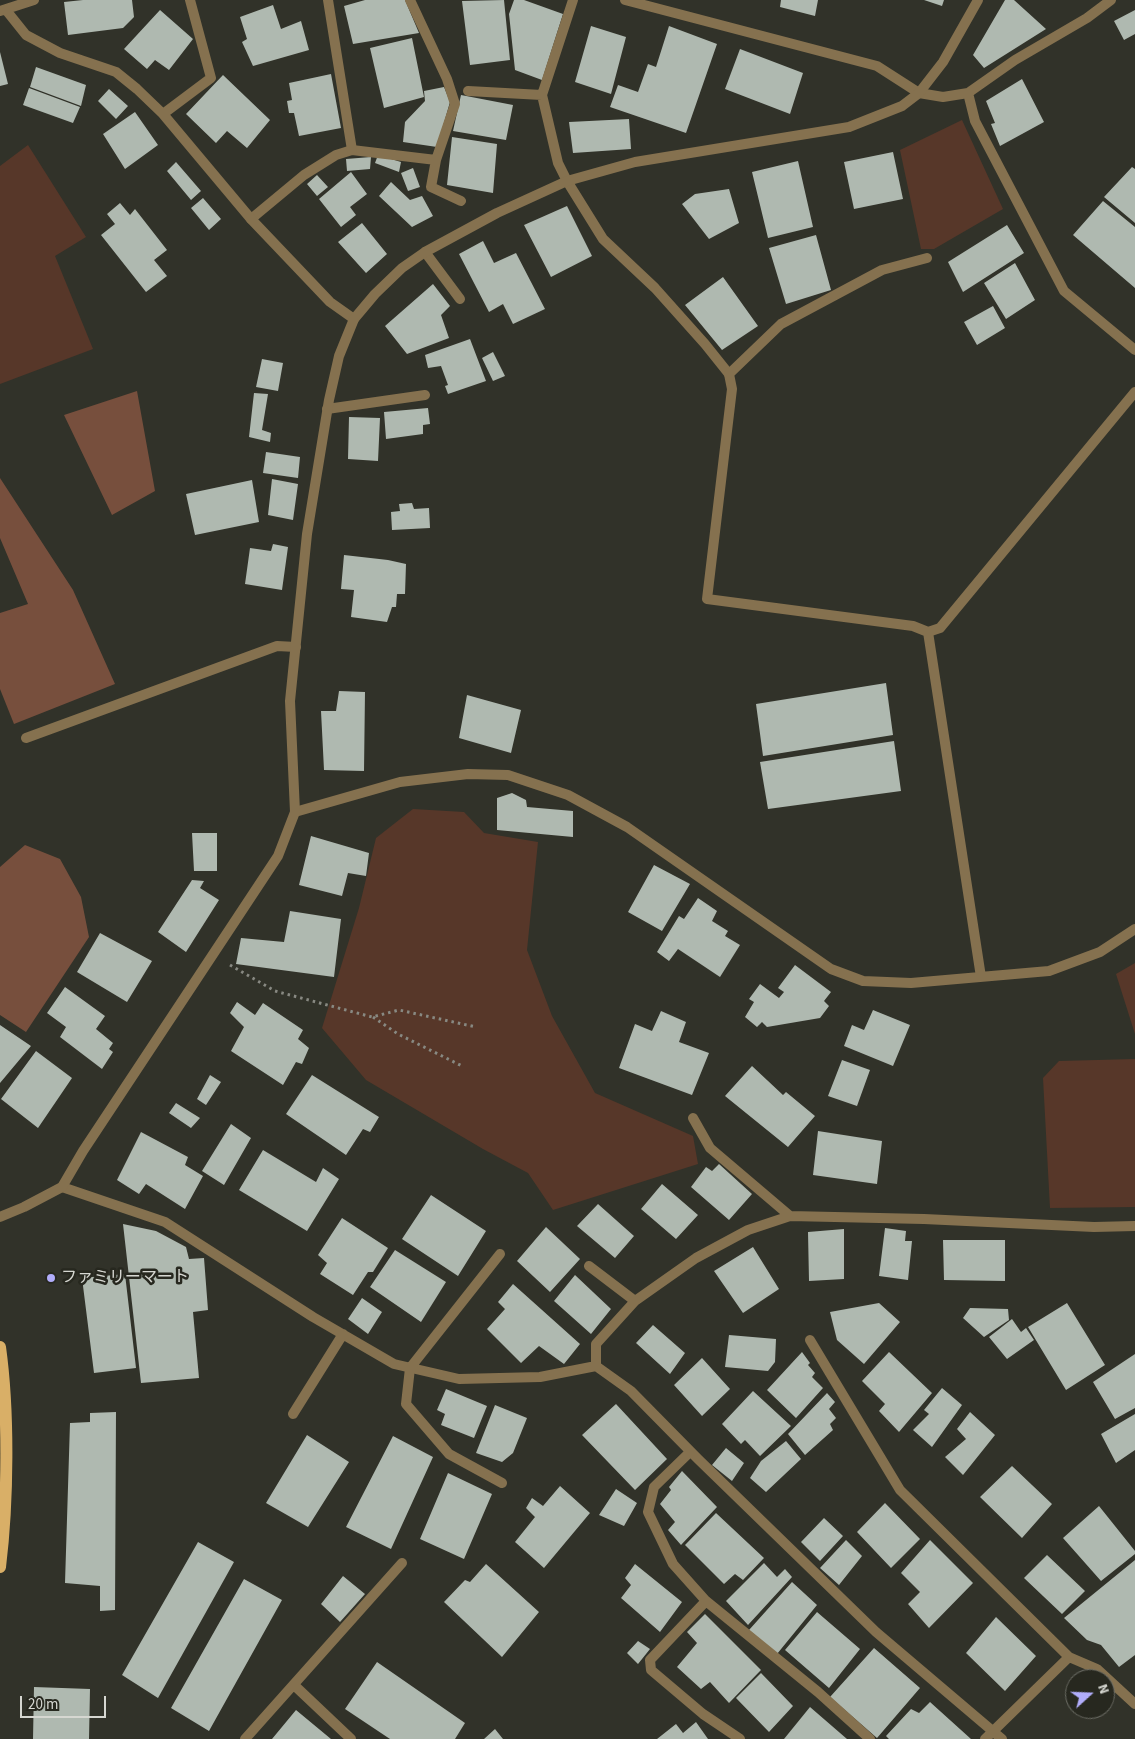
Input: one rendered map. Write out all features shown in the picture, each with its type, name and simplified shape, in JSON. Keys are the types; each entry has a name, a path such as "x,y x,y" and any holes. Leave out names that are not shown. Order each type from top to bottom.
{"main road":[{"path":"0,1347 3,1368 5,1462 0,1567"}],"street":[{"path":"34,0 3,10 26,34 60,53 116,72 163,114 182,140 251,219 330,302 354,319"},
{"path":"163,114 210,78 190,0"},
{"path":"328,0 352,150"},
{"path":"410,0 447,79 455,104 436,160 431,187 461,201"},
{"path":"573,0 542,95 558,163 603,239 655,288 729,374 732,389 707,600 913,626 928,632 940,628 1135,392"},
{"path":"625,0 877,66 919,93 943,96 968,93 1015,60 1087,18 1111,0"},
{"path":"0,1216 24,1207 62,1186 278,856 295,812 290,702 308,534 327,409 339,356 354,319 375,294 402,268 425,252 497,213 567,181 635,162 849,127 885,114 919,93 943,62 978,0"},
{"path":"468,92 542,95"},
{"path":"968,93 975,121 1064,291 1135,350"},
{"path":"251,219 320,163 352,150 436,160"},
{"path":"425,252 460,299"},
{"path":"729,374 781,324 882,270 927,258"},
{"path":"327,409 425,395"},
{"path":"928,632 982,977"},
{"path":"26,738 277,646 296,647"},
{"path":"295,812 400,782 468,774 508,775 568,795 627,827 831,969 863,981 911,984 1049,971 1100,952 1135,928"},
{"path":"693,1118 710,1148 790,1216"},
{"path":"62,1186 165,1222 394,1364 459,1379 540,1378 596,1366 631,1391 690,1452 876,1632 1002,1739"},
{"path":"596,1366 596,1344 635,1301 696,1258 748,1230 790,1216 924,1219 1094,1227 1135,1226"},
{"path":"500,1254 410,1368 406,1404 449,1454 502,1483"},
{"path":"589,1266 635,1301"},
{"path":"293,1414 344,1334"},
{"path":"810,1340 900,1490 1069,1657 1097,1669 1135,1704"},
{"path":"690,1452 654,1487 648,1512 673,1564 706,1601 818,1692 870,1739"},
{"path":"245,1739 402,1563"},
{"path":"706,1601 650,1660 652,1670 703,1714 740,1739"},
{"path":"985,1739 1069,1657"},
{"path":"294,1685 351,1739"}],"path":[{"path":"212,955 275,991 372,1017 398,1034 462,1066"},
{"path":"372,1017 399,1010 476,1027"}],"shaded area":[{"path":"962,120 1003,209 934,249 921,249 900,150"},
{"path":"28,145 86,237 55,256 93,349 0,384 0,166"},
{"path":"137,391 155,491 112,515 64,415"},
{"path":"0,478 73,590 115,684 14,724 0,689 0,613 28,604 0,538"},
{"path":"413,809 464,812 484,833 538,842 527,950 552,1016 595,1093 693,1136 698,1164 553,1210 528,1173 483,1149 366,1080 322,1028 359,908 376,838"},
{"path":"25,845 60,859 81,897 89,937 26,1032 0,1015 0,867"},
{"path":"1135,963 1135,1034 1116,974"},
{"path":"1135,1059 1135,1207 1050,1208 1043,1078 1059,1061"}],"building":[{"path":"132,0 134,17 123,28 68,35 64,2"},
{"path":"365,0 405,0 419,33 353,44 344,6"},
{"path":"504,0 510,60 470,65 462,1"},
{"path":"514,0 524,0 563,14 542,80 515,70 509,14"},
{"path":"781,0 818,0 815,16 780,7"},
{"path":"924,0 944,0 942,6"},
{"path":"1005,0 1014,0 1046,29 984,68 973,55"},
{"path":"273,5 281,29 301,21 309,50 253,66 242,42 247,39 240,17"},
{"path":"160,10 193,39 169,70 155,60 147,69 124,49"},
{"path":"1135,10 1135,34 1124,40 1114,21"},
{"path":"591,26 626,37 611,94 575,82"},
{"path":"669,26 717,44 686,133 610,107 618,85 638,92 648,64 656,67"},
{"path":"412,38 424,97 384,108 370,48"},
{"path":"740,49 803,73 790,114 725,89"},
{"path":"0,52 8,84 0,86"},
{"path":"36,67 86,85 81,106 30,87"},
{"path":"331,74 341,128 299,136 294,113 289,113 287,101 292,100 289,83"},
{"path":"223,75 270,120 247,148 227,131 216,143 186,114"},
{"path":"1022,79 1044,122 1000,146 991,124 995,123 986,101"},
{"path":"444,87 450,102 437,147 403,142 405,122 425,101 424,91"},
{"path":"29,88 80,107 73,123 23,105"},
{"path":"109,89 128,106 116,119 98,101"},
{"path":"461,95 513,105 506,140 453,131"},
{"path":"135,112 158,145 125,169 103,134"},
{"path":"629,119 631,149 573,153 569,122"},
{"path":"452,137 497,144 493,193 447,185"},
{"path":"893,152 903,199 854,209 844,162"},
{"path":"378,155 401,162 399,172 375,163"},
{"path":"371,157 370,169 347,171 346,159"},
{"path":"798,161 813,227 768,238 752,172"},
{"path":"176,162 201,191 191,200 167,171"},
{"path":"1132,167 1135,169 1135,223 1104,197"},
{"path":"413,168 420,187 408,191 401,173"},
{"path":"351,172 367,194 350,207 356,215 341,227 319,199"},
{"path":"317,175 328,187 317,196 307,184"},
{"path":"391,182 410,200 422,196 433,216 412,227 379,196"},
{"path":"729,189 739,223 709,239 682,204 695,194"},
{"path":"203,198 221,219 209,230 191,208"},
{"path":"1103,201 1135,227 1135,288 1073,235"},
{"path":"120,203 130,215 135,209 167,250 154,260 167,276 146,292 101,235 115,224 107,214"},
{"path":"567,206 592,256 551,277 524,225"},
{"path":"362,223 387,254 366,273 338,242"},
{"path":"1007,225 1024,253 963,292 948,262"},
{"path":"816,235 831,290 786,304 769,248"},
{"path":"483,241 494,263 516,253 545,309 513,324 503,304 489,312 459,254"},
{"path":"1015,263 1035,300 1006,319 984,283"},
{"path":"723,277 758,326 722,350 685,305"},
{"path":"433,284 450,306 441,315 449,338 407,354 385,326"},
{"path":"993,306 1005,328 977,345 964,322"},
{"path":"470,339 486,381 448,394 445,386 448,385 441,366 428,368 425,355"},
{"path":"493,352 505,376 493,381 482,358"},
{"path":"262,359 283,363 278,391 256,387"},
{"path":"254,393 268,394 262,430 271,433 270,442 249,437"},
{"path":"428,408 430,424 423,425 423,434 386,439 384,412"},
{"path":"349,417 380,418 378,461 348,459"},
{"path":"266,452 300,457 298,478 263,473"},
{"path":"272,479 298,484 293,520 268,515"},
{"path":"252,480 259,522 195,535 186,494"},
{"path":"412,503 414,509 429,508 430,528 392,530 391,512 400,511 399,504"},
{"path":"273,544 288,547 282,590 245,584 250,548 271,551"},
{"path":"344,555 406,564 405,594 397,594 396,607 392,607 387,622 351,617 354,590 341,589"},
{"path":"886,683 893,735 763,756 756,704"},
{"path":"339,691 365,692 364,771 324,770 321,711 336,711"},
{"path":"467,695 521,710 511,753 459,738"},
{"path":"894,741 901,791 768,809 760,762"},
{"path":"512,793 526,800 527,807 573,811 573,837 497,830 497,798"},
{"path":"192,833 217,833 217,871 194,871"},
{"path":"311,836 369,853 366,876 348,873 342,896 299,885"},
{"path":"654,865 690,884 662,931 628,912"},
{"path":"192,880 204,881 200,888 219,900 186,952 158,932"},
{"path":"698,898 717,911 712,921 728,931 725,936 740,945 720,977 678,949 669,961 657,952 679,916 684,919"},
{"path":"290,911 341,919 334,977 236,964 241,938 284,942"},
{"path":"100,933 152,961 127,1002 77,972"},
{"path":"795,965 831,992 824,1001 829,1006 820,1018 767,1027 762,1022 757,1027 745,1017 754,1002 749,999 760,984 779,998 784,992 778,988"},
{"path":"65,987 105,1016 96,1029 113,1043 109,1049 113,1052 102,1069 60,1037 66,1027 47,1013"},
{"path":"237,1002 255,1015 263,1003 303,1030 298,1039 309,1048 302,1064 296,1062 283,1085 231,1051 244,1027 230,1013"},
{"path":"873,1010 910,1025 893,1066 844,1046 852,1025 864,1030"},
{"path":"661,1011 686,1022 679,1042 709,1053 692,1095 619,1068 635,1024 652,1031"},
{"path":"0,1025 31,1046 0,1083"},
{"path":"36,1051 72,1078 38,1128 1,1099"},
{"path":"842,1060 870,1070 857,1106 828,1096"},
{"path":"752,1066 783,1095 786,1092 815,1116 788,1147 725,1096"},
{"path":"210,1075 221,1082 206,1105 197,1099"},
{"path":"312,1075 379,1117 370,1132 363,1129 346,1155 286,1114"},
{"path":"176,1103 200,1118 191,1128 169,1113"},
{"path":"231,1124 251,1138 224,1185 202,1171"},
{"path":"818,1131 882,1141 877,1184 813,1175"},
{"path":"141,1132 188,1157 185,1165 203,1176 185,1209 146,1184 139,1194 117,1180"},
{"path":"263,1150 316,1182 323,1168 339,1179 307,1231 239,1190"},
{"path":"719,1164 752,1194 729,1220 691,1187 706,1167 712,1171"},
{"path":"662,1184 698,1215 676,1239 641,1209"},
{"path":"431,1195 486,1231 458,1276 402,1239"},
{"path":"598,1204 634,1236 615,1258 577,1226"},
{"path":"342,1218 388,1248 373,1272 368,1272 353,1295 320,1274 327,1263 318,1255"},
{"path":"123,1224 156,1231 186,1247 189,1259 204,1258 208,1310 193,1312 199,1378 141,1383"},
{"path":"546,1227 580,1259 550,1292 517,1261"},
{"path":"885,1228 906,1231 905,1241 912,1241 908,1280 879,1276"},
{"path":"844,1229 844,1279 809,1281 808,1232"},
{"path":"943,1240 1005,1240 1005,1281 944,1280"},
{"path":"753,1247 779,1289 743,1313 714,1271"},
{"path":"395,1250 446,1282 421,1322 370,1287"},
{"path":"125,1274 136,1368 94,1373 82,1278"},
{"path":"575,1275 611,1309 591,1334 554,1301"},
{"path":"513,1284 580,1344 564,1364 539,1346 521,1363 487,1329 505,1309 498,1302"},
{"path":"362,1298 382,1312 368,1334 348,1319"},
{"path":"879,1303 900,1322 864,1364 837,1340 830,1312"},
{"path":"1067,1303 1105,1365 1066,1390 1028,1327"},
{"path":"970,1308 1008,1309 1009,1320 984,1337 963,1318"},
{"path":"1012,1319 1021,1332 1026,1328 1034,1340 1007,1359 989,1337"},
{"path":"653,1325 685,1353 670,1374 636,1343"},
{"path":"729,1335 776,1339 775,1362 768,1371 725,1367"},
{"path":"802,1352 810,1363 808,1365 815,1373 812,1377 823,1388 796,1418 767,1390"},
{"path":"889,1352 932,1393 899,1432 879,1411 885,1404 862,1381"},
{"path":"1135,1354 1135,1408 1115,1419 1093,1382"},
{"path":"702,1358 730,1389 702,1416 674,1385"},
{"path":"942,1388 962,1405 932,1447 913,1430 929,1414 924,1410"},
{"path":"446,1389 487,1406 474,1438 441,1425 445,1414 437,1410"},
{"path":"753,1391 791,1426 760,1456 745,1440 741,1444 722,1424"},
{"path":"827,1393 835,1402 829,1409 836,1418 830,1424 833,1430 805,1455 788,1434"},
{"path":"616,1404 667,1459 635,1490 582,1435"},
{"path":"495,1405 527,1418 513,1453 502,1462 476,1453"},
{"path":"116,1412 115,1610 100,1611 100,1586 65,1583 70,1423 90,1422 90,1413"},
{"path":"970,1412 995,1435 963,1475 945,1457 966,1439 957,1429"},
{"path":"1135,1414 1135,1450 1116,1463 1101,1434"},
{"path":"307,1435 349,1462 308,1527 266,1503"},
{"path":"393,1436 433,1457 391,1549 346,1527"},
{"path":"786,1441 801,1459 766,1492 750,1478 761,1461"},
{"path":"726,1448 744,1463 732,1481 712,1465"},
{"path":"1012,1466 1052,1504 1022,1538 980,1497"},
{"path":"682,1471 717,1507 681,1545 668,1530 675,1522 660,1504 671,1490 669,1487"},
{"path":"448,1473 492,1494 464,1559 420,1539"},
{"path":"560,1486 590,1513 544,1568 515,1542 535,1517 526,1508 532,1498 543,1506"},
{"path":"616,1489 637,1503 624,1526 599,1515"},
{"path":"885,1503 920,1539 891,1568 857,1532"},
{"path":"1099,1506 1135,1551 1135,1554 1101,1581 1063,1538"},
{"path":"716,1513 764,1558 743,1580 735,1574 724,1584 685,1545"},
{"path":"824,1518 843,1536 820,1561 801,1542"},
{"path":"846,1540 862,1556 839,1585 820,1568"},
{"path":"930,1540 973,1583 929,1628 908,1604 920,1592 901,1573"},
{"path":"198,1542 234,1562 158,1698 122,1675"},
{"path":"1047,1555 1085,1591 1062,1614 1024,1578"},
{"path":"1135,1560 1135,1655 1119,1667 1101,1645 1087,1640 1064,1618"},
{"path":"764,1563 777,1577 785,1569 792,1577 748,1625 726,1601"},
{"path":"486,1564 539,1612 502,1657 444,1602 465,1580 470,1582"},
{"path":"635,1564 682,1602 660,1632 621,1598 631,1585 625,1578"},
{"path":"343,1576 365,1594 340,1622 321,1604"},
{"path":"244,1579 282,1600 209,1731 171,1708"},
{"path":"792,1582 817,1605 777,1654 749,1630"},
{"path":"817,1612 860,1649 829,1688 785,1650"},
{"path":"705,1614 761,1670 729,1703 710,1682 701,1689 677,1667 697,1643 687,1632"},
{"path":"996,1617 1036,1656 1005,1691 966,1653"},
{"path":"638,1641 650,1649 638,1664 627,1653"},
{"path":"874,1648 920,1688 877,1738 830,1697"},
{"path":"377,1662 465,1723 455,1739 390,1739 345,1709"},
{"path":"761,1673 793,1706 769,1732 736,1698"},
{"path":"34,1687 90,1689 89,1739 33,1739"},
{"path":"930,1702 971,1739 889,1739 886,1736 911,1709 919,1713"},
{"path":"810,1707 847,1739 784,1739"},
{"path":"296,1710 331,1739 272,1739"},
{"path":"696,1722 708,1739 657,1739 676,1724 683,1733"},
{"path":"495,1729 503,1739 484,1739"}],"place":[{"name":"ファミリーマート","path":"51,1278"}]}
